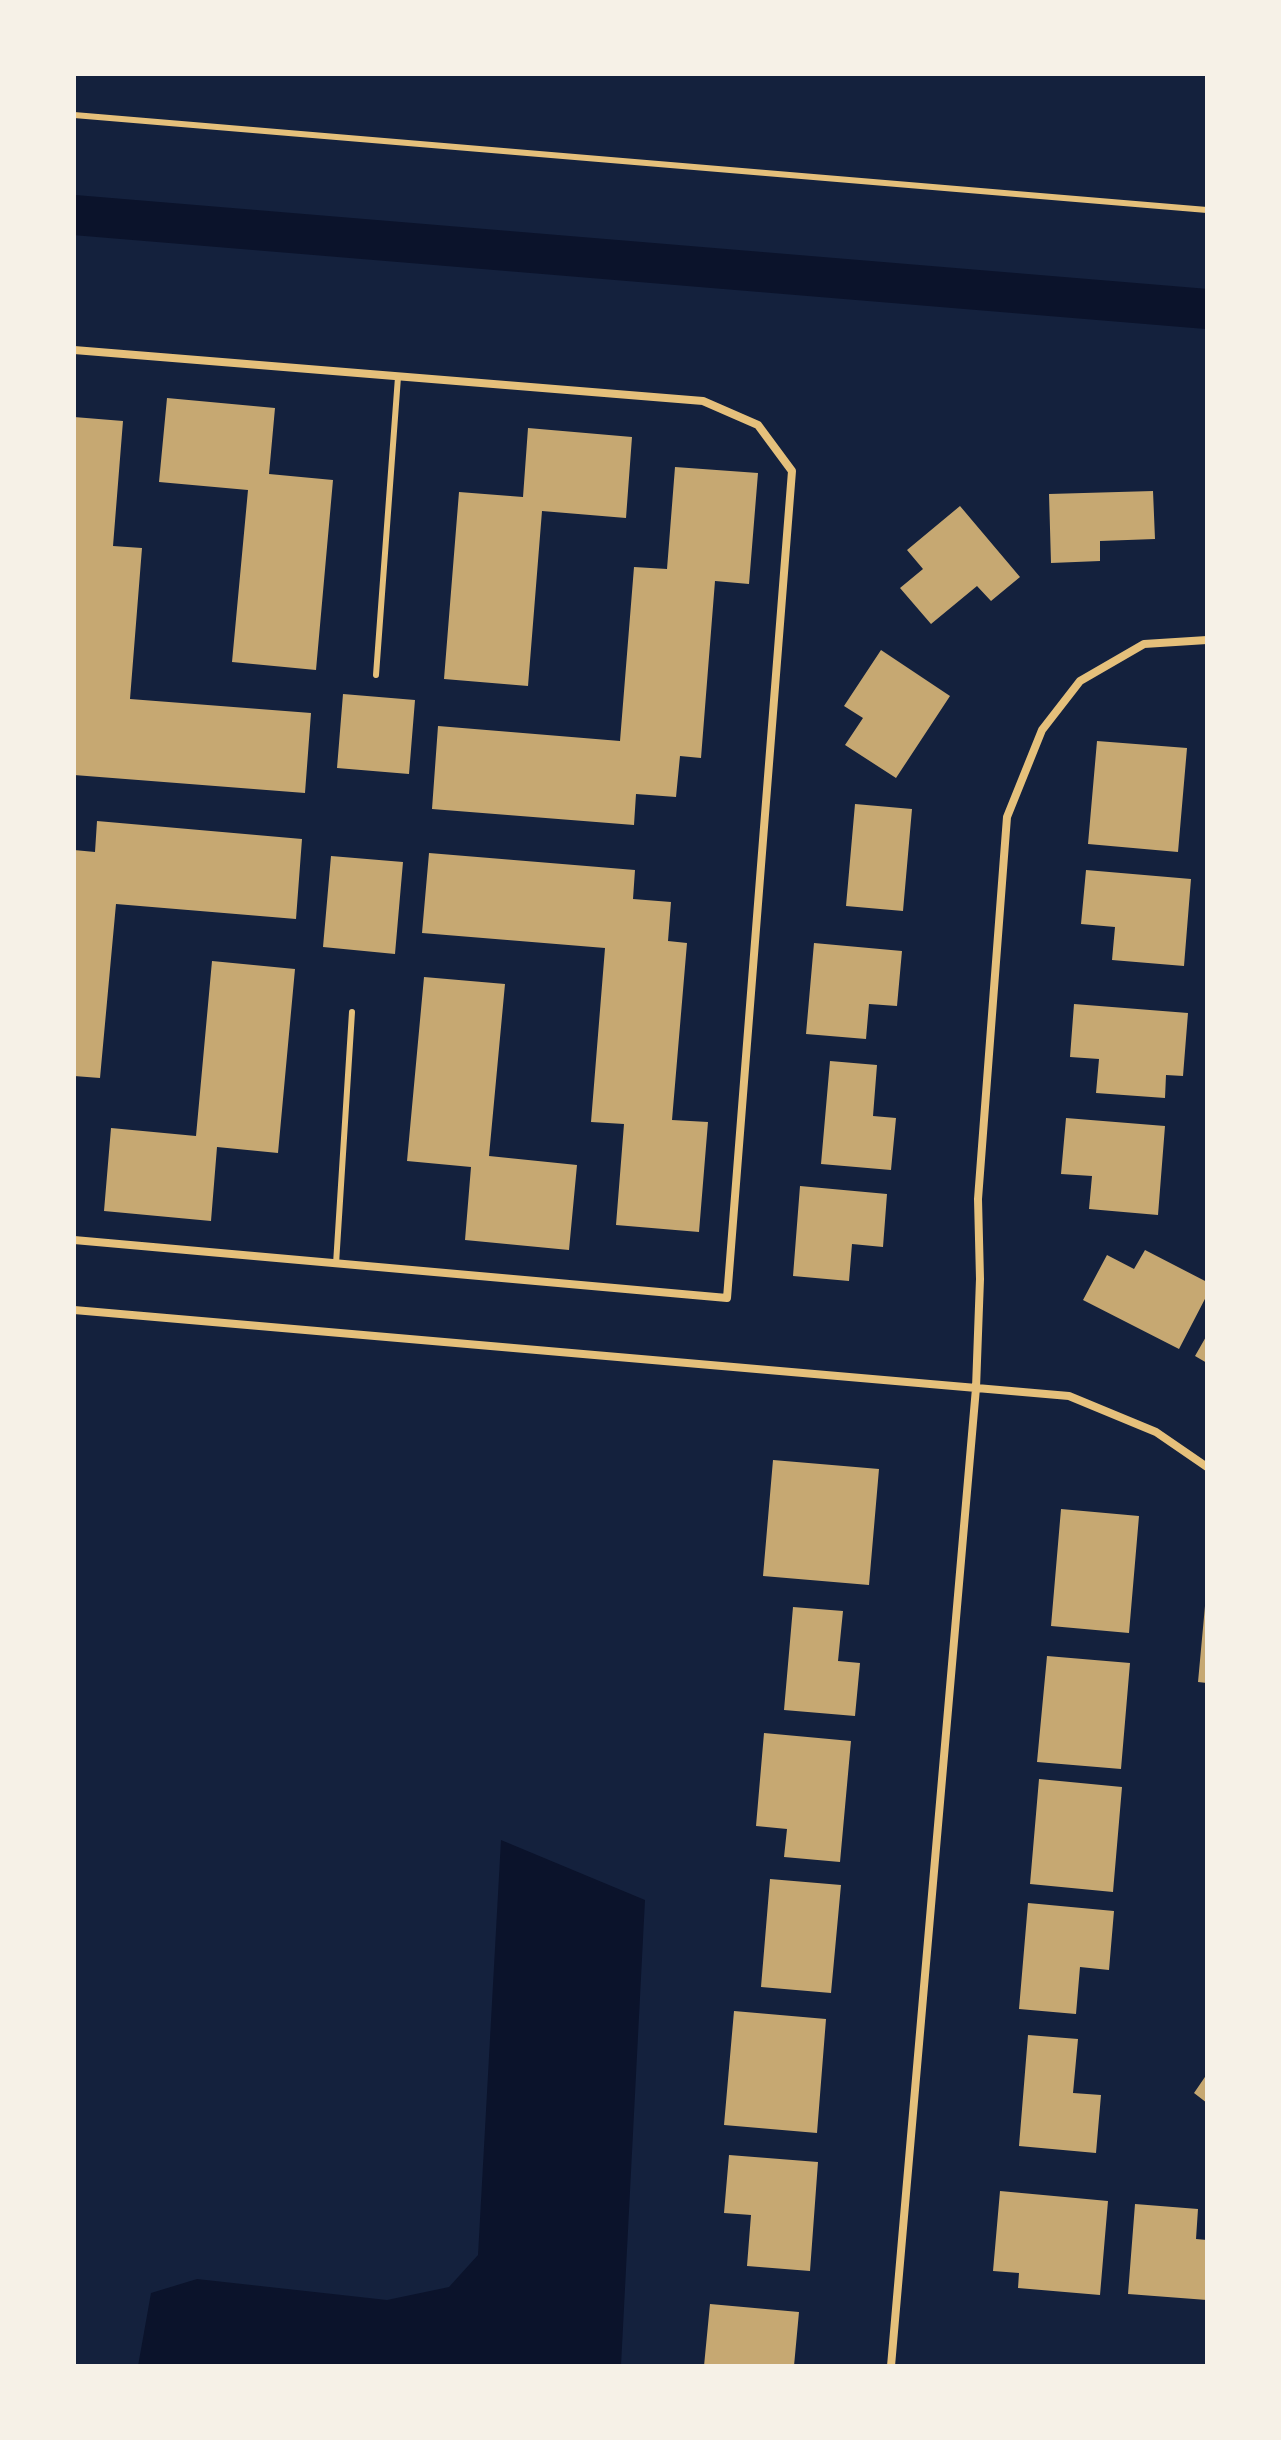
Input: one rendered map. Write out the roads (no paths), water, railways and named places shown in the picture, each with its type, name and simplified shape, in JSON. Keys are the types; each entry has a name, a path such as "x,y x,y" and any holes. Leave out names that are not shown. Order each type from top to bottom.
{"street":[{"path":"74,350 703,401 758,425 792,471 727,1298 74,1240"},
{"path":"900,2366 891,2366 976,1388 980,1279 978,1199 1007,817 1042,730 1080,681 1144,644 1207,640"},
{"path":"74,1310 1069,1396 1156,1432 1207,1467"}],"lane":[{"path":"74,115 1207,210"},
{"path":"376,675 398,377"},
{"path":"336,1264 352,1012"}],"water":[{"path":"501,1840 645,1900 621,2366 138,2366 151,2293 197,2279 387,2300 449,2287 478,2255"}],"waterway":[{"path":"74,215 1207,309"}]}
